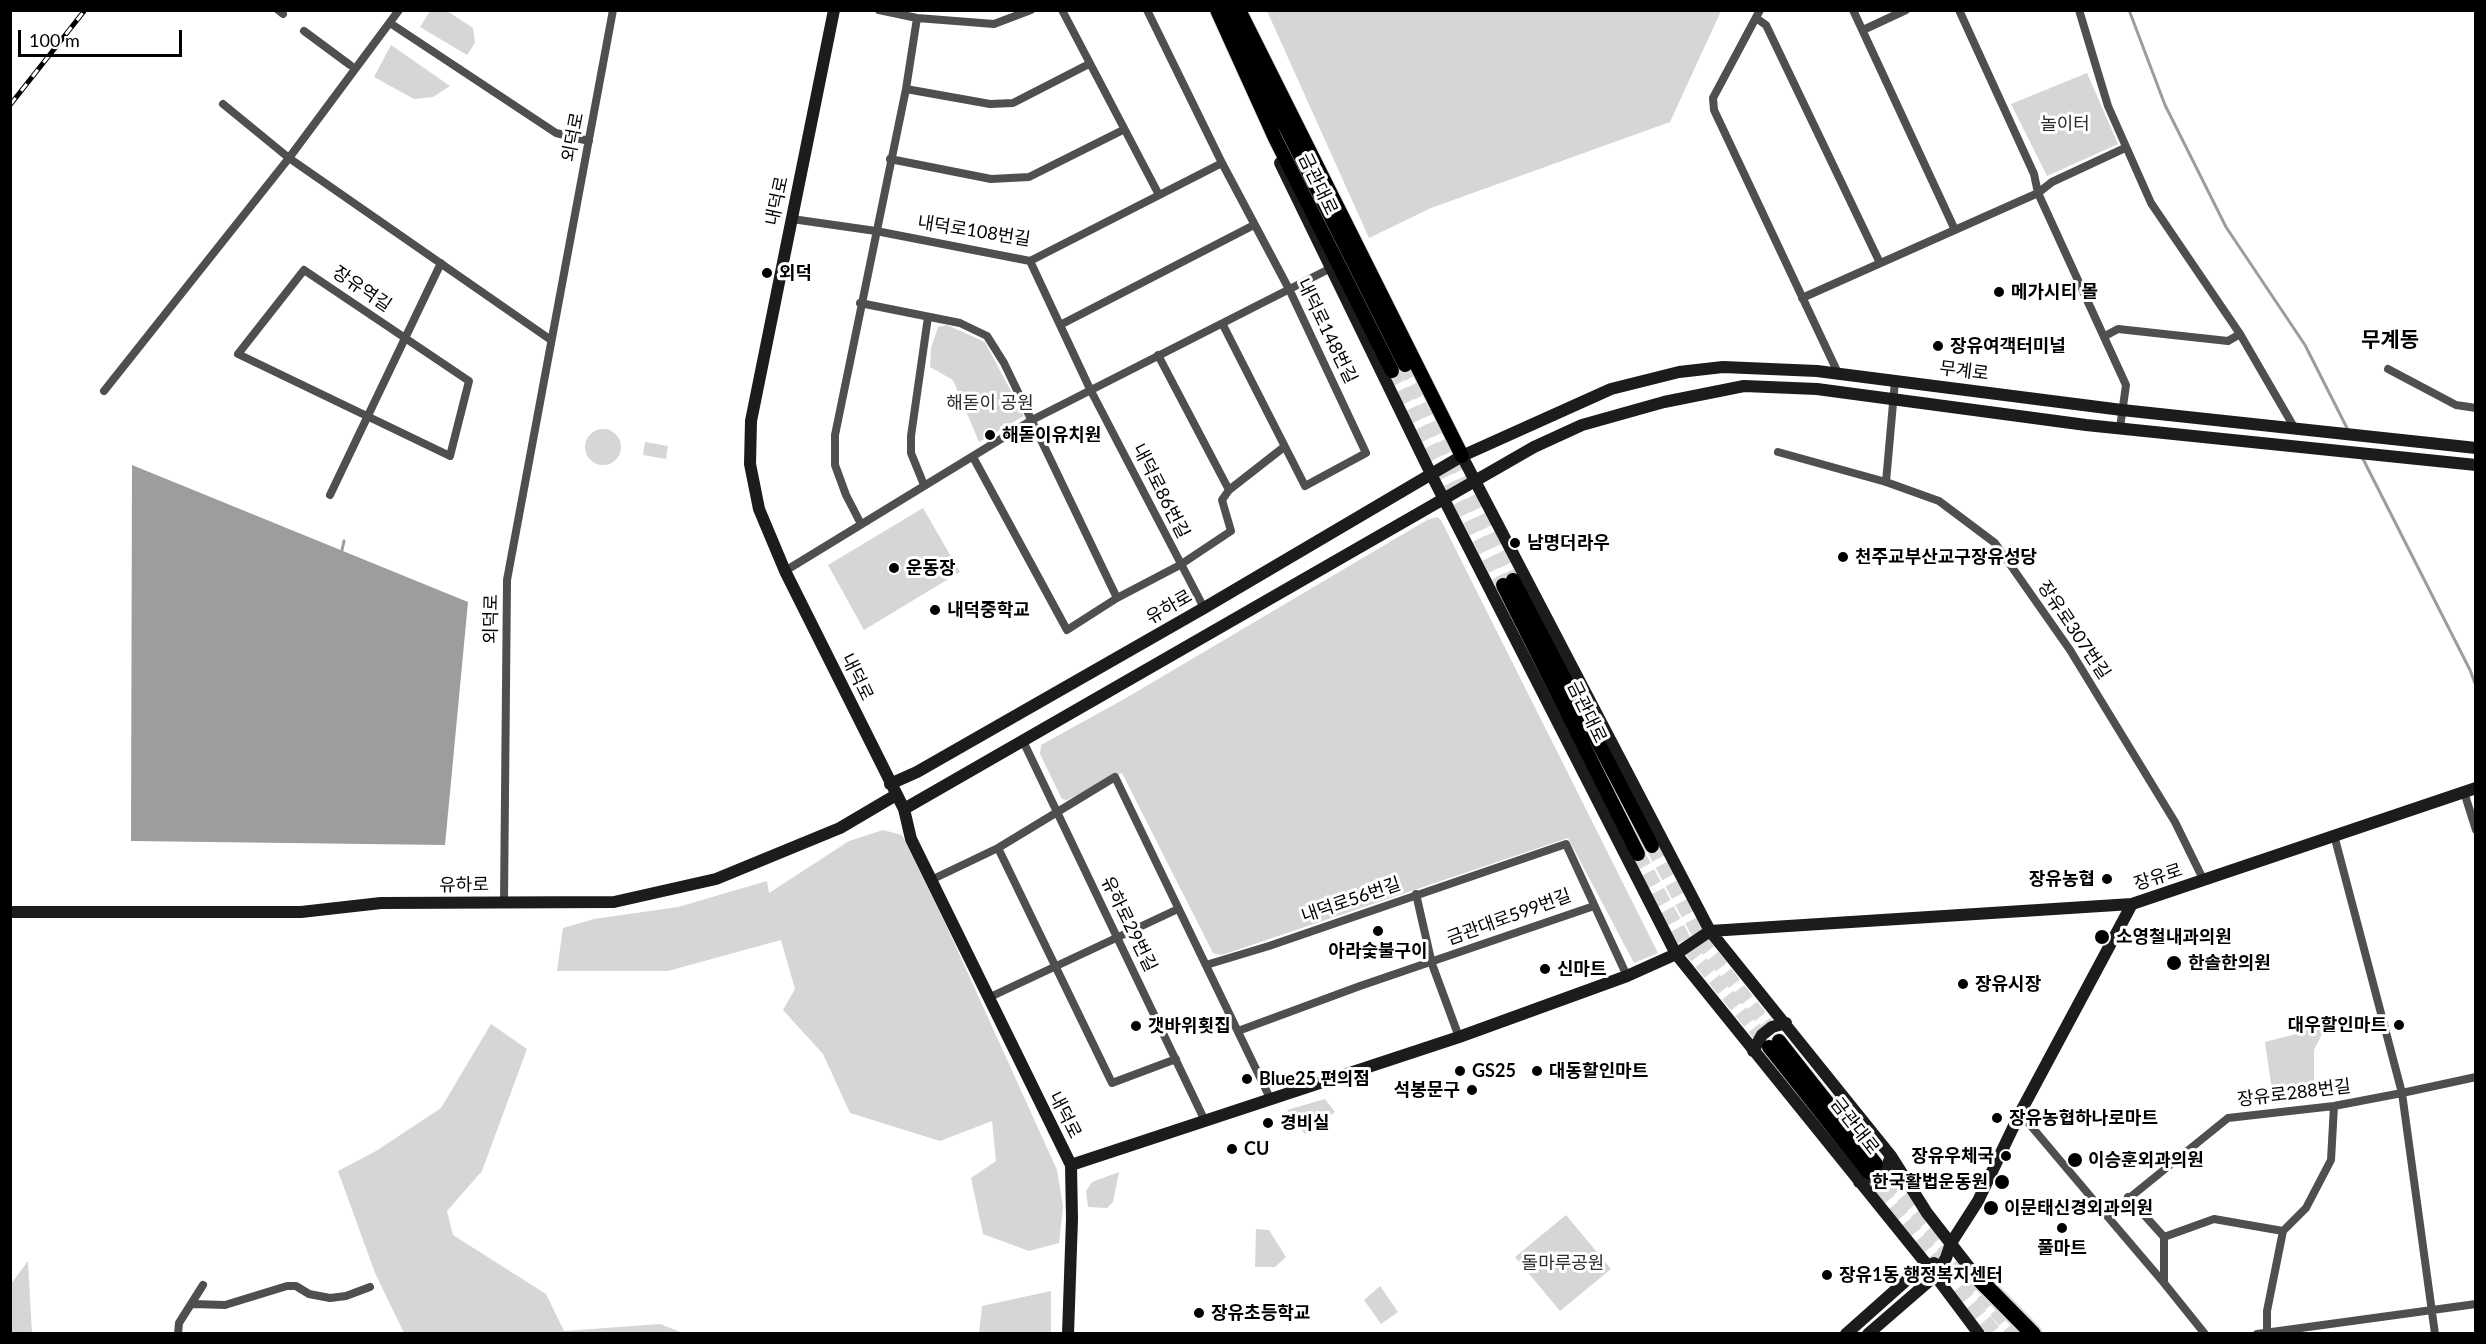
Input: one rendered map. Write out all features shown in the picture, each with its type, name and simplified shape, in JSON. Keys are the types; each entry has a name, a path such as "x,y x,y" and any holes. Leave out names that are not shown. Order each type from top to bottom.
{"highway":[{"path":"1976,1276 2033,1334"}],"main road":[{"name":"내덕로","path":"834,10 751,422 750,464 759,509 785,572 904,809 912,839 931,880 1071,1165 1072,1219 1068,1334"},
{"name":"금관대로","path":"1217,10 1275,138 1398,368 1227,10"},
{"path":"1239,10 1475,482 1710,931 1891,1156 1927,1213 1976,1276"},
{"path":"1245,72 1271,144 1330,268 1443,498 1676,954 1753,1051 1868,1172 1931,1271 1979,1334"},
{"name":"무계로","path":"1462,456 1611,389 1678,372 1745,367 1838,373 2122,410 2475,448"},
{"path":"904,809 1534,447 1582,425 1646,406 1744,386 1817,389 2120,428 2475,465"},
{"name":"유하로","path":"10,912 301,912 381,903 614,902 716,879 840,828 917,772 1204,608 1462,456"},
{"name":"금관대로","path":"1638,854 1508,582 1652,846"},
{"name":"장유로","path":"1931,1271 1946,1258 1951,1243 1978,1202 2020,1113 2132,904 2470,790"},
{"path":"1071,1165 1459,1037 1627,976 1676,954 1710,931 2132,904"},
{"path":"1753,1051 1762,1035 1772,1027 1786,1023"},
{"name":"금관대로","path":"1774,1044 1868,1172"},
{"path":"1868,1172 1886,1170 1891,1156"},
{"path":"1846,1334 1931,1271"},
{"path":"1868,1334 1931,1271"}],"street":[{"path":"104,391 289,158 399,10"},
{"name":"외덕로","path":"504,902 507,580 613,10"},
{"path":"879,10 917,18 994,24 1031,10"},
{"path":"1062,10 1158,194"},
{"name":"내덕로148번길","path":"1147,10 1222,163 1290,291 1366,453 1305,486 1284,447"},
{"path":"1853,10 1955,230"},
{"path":"1863,30 1906,10"},
{"path":"1959,10 2034,174 2038,193 2126,385 2120,428"},
{"path":"2079,10 2108,106 2151,203 2240,334 2299,428"},
{"path":"1838,373 1714,110 1713,98 1758,14 1766,25 1880,263"},
{"path":"861,524 846,495 835,465 835,435 860,303 906,89 917,18"},
{"path":"390,23 556,133 589,141"},
{"path":"304,31 350,65"},
{"path":"906,89 990,104 1013,103 1089,64"},
{"path":"223,104 289,158 551,340"},
{"path":"890,159 991,179 1029,177 1123,130"},
{"path":"1802,298 2038,193 2052,182 2125,148"},
{"name":"내덕로108번길","path":"792,219 876,231 1030,261 1222,163"},
{"path":"1062,324 1254,225"},
{"name":"내덕로86번길","path":"1030,261 1062,324 1090,389 1204,608"},
{"path":"330,495 441,263"},
{"path":"785,572 1032,420 1290,291 1330,268"},
{"name":"장유역길","path":"304,270 406,338 469,381 450,456 238,354 304,270"},
{"path":"860,303 960,322 987,336 1004,363 1117,598"},
{"path":"924,485 910,453 910,436 928,317"},
{"path":"973,457 1066,630 1117,598 1180,565 1231,531 1222,500 1229,490 1284,447 1223,325"},
{"path":"2104,336 2118,329 2228,341 2240,334"},
{"path":"1158,356 1229,490"},
{"path":"2388,369 2456,405 2475,408"},
{"path":"1886,482 1895,381"},
{"name":"장유로307번길","path":"1779,452 1886,482 1939,501 1995,543 2070,650 2175,822 2204,881"},
{"name":"유하로29번길","path":"1023,741 1205,1121"},
{"path":"931,880 998,848 1115,777 1270,1098"},
{"path":"2470,790 2475,830"},
{"path":"2334,835 2402,1093 2435,1334"},
{"name":"내덕로56번길","path":"1206,965 1269,946 1566,844 1594,906"},
{"path":"998,848 1112,1083 1176,1059"},
{"path":"1416,894 1432,964"},
{"name":"금관대로599번길","path":"1238,1031 1360,986 1432,964 1594,906 1627,976"},
{"path":"988,998 1001,990 1057,968 1178,909"},
{"name":"금관대로599번길","path":"1432,964 1459,1037"},
{"name":"장유로288번길","path":"2107,1215 2228,1118 2334,1106 2475,1077"},
{"path":"2334,1106 2331,1160 2306,1208 2283,1231 2264,1333 2475,1304"},
{"path":"2020,1113 2205,1334"},
{"path":"2128,1197 2164,1238 2164,1283"},
{"path":"2164,1238 2214,1219 2283,1231"},
{"path":"178,1334 179,1323 203,1285"},
{"path":"193,1304 225,1305 292,1285 309,1294 330,1298 346,1296 370,1287"}],"green space":[{"path":"430,11 447,11 473,28 475,43 467,55 420,27"},
{"path":"1267,11 1721,11 1670,122 1431,208 1369,238"},
{"path":"391,45 450,86 433,97 414,99 374,77"},
{"name":"놀이터","path":"2087,73 2118,144 2047,176 2011,104"},
{"name":"해돋이 공원","path":"947,325 985,342 1024,416 979,442 953,380 930,367 931,348 938,327"},
{"path":"603,429 616,434 621,447 616,460 603,465 590,460 585,447 590,434"},
{"path":"645,442 668,446 666,459 643,455"},
{"name":"운동장","path":"923,508 960,572 864,630 828,565"},
{"path":"1437,517 1441,520 1658,953 1634,963 1568,838 1222,955 1213,953 1122,773 1067,800 1062,799 1040,754 1041,745 1126,698 1427,520"},
{"path":"883,830 902,835 947,927 1057,1170 1063,1207 1059,1243 1029,1251 983,1234 971,1178 996,1161 992,1121 940,1141 850,1113 823,1054 783,1010 795,989 781,940 668,971 557,971 563,928 594,919 678,907 767,881 769,893 849,841"},
{"path":"491,1024 527,1049 482,1171 447,1211 453,1235 546,1294 564,1331 660,1324 683,1333 404,1333 375,1273 338,1171 376,1151 441,1108"},
{"path":"2308,1024 2325,1028 2314,1050 2314,1083 2305,1100 2274,1104 2265,1042 2304,1032"},
{"path":"1325,1099 1335,1112 1305,1134 1287,1110"},
{"path":"1119,1172 1113,1202 1107,1208 1088,1207 1086,1191 1092,1182"},
{"name":"돌마루공원","path":"1566,1215 1611,1269 1560,1311 1515,1257"},
{"path":"1256,1229 1269,1230 1286,1257 1275,1267 1255,1267"},
{"path":"28,1261 32,1333 11,1333 11,1284"},
{"path":"1380,1286 1398,1312 1381,1324 1364,1300"},
{"path":"1051,1291 1051,1333 979,1333 982,1306"}],"shaded area":[{"path":"132,465 468,602 445,845 131,841"}],"waterway":[{"path":"2129,10 2165,105 2226,227 2305,345 2348,430"},
{"path":"2362,457 2476,686"},
{"path":"342,550 344,541"}],"tunnel":[{"path":"1405,365 1513,580"},
{"path":"1392,371 1503,585"},
{"path":"1652,846 1705,946 1779,1041"},
{"path":"1638,854 1686,944 1768,1045"},
{"path":"1876,1164 2015,1334"},
{"path":"1868,1172 1996,1334"}],"railway":[{"path":"10,105 85,10"}],"place":[{"name":"외덕","path":"767,273"},
{"name":"메가시티 몰","path":"1999,292"},
{"name":"장유여객터미널","path":"1938,346"},
{"name":"해돋이유치원","path":"990,435"},
{"name":"남명더라우","path":"1515,543"},
{"name":"천주교부산교구장유성당","path":"1843,557"},
{"name":"운동장","path":"894,568"},
{"name":"내덕중학교","path":"935,610"},
{"name":"장유농협","path":"2107,879"},
{"name":"아라숯불구이","path":"1378,931"},
{"name":"소영철내과의원","path":"2102,937"},
{"name":"한솔한의원","path":"2174,963"},
{"name":"신마트","path":"1545,969"},
{"name":"장유시장","path":"1963,984"},
{"name":"대우할인마트","path":"2399,1025"},
{"name":"갯바위횟집","path":"1136,1026"},
{"name":"GS25","path":"1460,1071"},
{"name":"대동할인마트","path":"1537,1071"},
{"name":"Blue25 편의점","path":"1247,1079"},
{"name":"석봉문구","path":"1472,1090"},
{"name":"장유농협하나로마트","path":"1997,1118"},
{"name":"경비실","path":"1268,1123"},
{"name":"CU","path":"1232,1149"},
{"name":"장유우체국","path":"2006,1156"},
{"name":"이승훈외과의원","path":"2075,1160"},
{"name":"한국활법운동원","path":"2002,1182"},
{"name":"이문태신경외과의원","path":"1991,1208"},
{"name":"풀마트","path":"2062,1228"},
{"name":"장유1동 행정복지센터","path":"1827,1275"},
{"name":"장유초등학교","path":"1199,1313"}],"district":[{"name":"무계동","path":"2390,340"}]}
